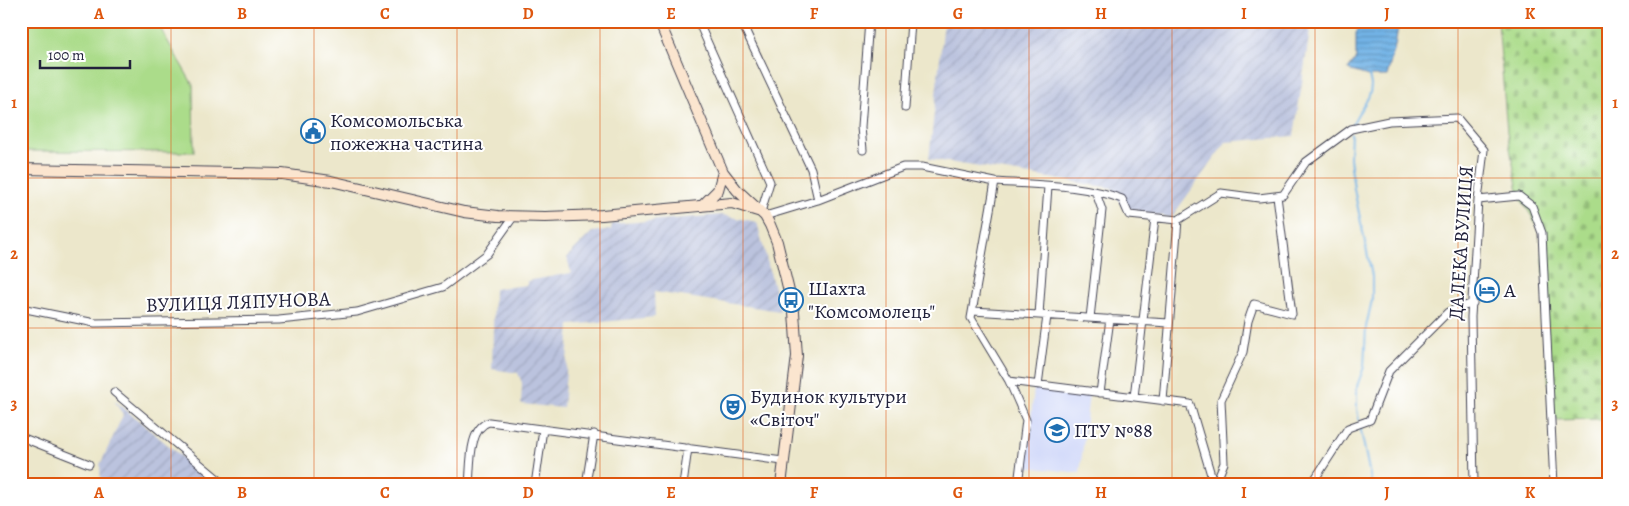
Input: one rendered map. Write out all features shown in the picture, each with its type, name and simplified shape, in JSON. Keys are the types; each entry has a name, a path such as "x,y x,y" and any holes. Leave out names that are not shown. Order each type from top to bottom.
{"street":[{"path":"659,21 722,172 737,190 763,214 777,242 796,327 797,356 780,485"},
{"path":"698,21 770,182 763,214"},
{"path":"741,21 811,169 818,200"},
{"path":"863,150 861,127 869,21"},
{"path":"905,108 911,21"},
{"name":"ДАЛЕКА ВУЛИЦЯ","path":"1277,196 1283,195 1306,162 1351,129 1389,121 1457,118 1484,150 1478,200 1471,317 1474,485"},
{"path":"21,169 282,174 331,181 464,212 514,216 602,215 732,203 763,214 818,200 903,167 922,167 995,182 1048,186 1096,193 1122,199 1129,215 1178,220 1221,193 1259,198 1277,196 1292,314 1254,304 1243,352 1221,400 1224,463 1214,485"},
{"path":"702,206 718,190 722,172"},
{"path":"995,182 971,318 1009,381 1026,420 1018,485"},
{"path":"1039,315 1048,186"},
{"path":"1090,318 1102,210 1096,193"},
{"path":"1478,200 1519,196 1532,206 1542,233 1554,485"},
{"name":"ВУЛИЦЯ ЛЯПУНОВА","path":"21,308 96,323 279,320 357,312 443,287 487,254 514,216"},
{"path":"1134,397 1155,218"},
{"path":"1163,401 1178,220"},
{"path":"1311,485 1348,428 1370,420 1390,371 1448,312 1473,303"},
{"path":"973,310 1169,323"},
{"path":"1038,385 1047,316"},
{"path":"1100,393 1110,319"},
{"path":"1009,381 1190,404 1214,485"},
{"path":"114,392 225,485"},
{"path":"469,485 476,433 482,424 488,422 594,434 783,461"},
{"path":"535,485 543,429"},
{"path":"586,485 594,434"},
{"path":"21,437 89,464"},
{"path":"683,485 688,448"}],"shaded area":[{"path":"944,21 1284,21 1310,30 1294,136 1226,142 1171,218 1122,207 1112,188 929,159"},
{"path":"722,215 757,222 780,311 654,292 655,317 570,325 563,408 521,404 522,383 518,373 492,369 494,289 527,285 527,281 571,273 567,257 592,232 611,230 612,224"},
{"name":"ПТУ №88","path":"1034,388 1089,394 1080,473 1026,467"},
{"path":"114,400 216,485 101,485 100,465 123,415"}],"green space":[{"path":"21,21 143,21 159,26 193,85 194,152 21,151"},
{"path":"1498,21 1602,21 1608,39 1608,418 1550,420 1542,233 1519,196 1507,132"}],"water":[{"path":"1363,21 1399,21 1387,76 1368,76 1348,70 1356,58 1356,33"}],"waterway":[{"path":"1352,126 1369,97 1371,84 1369,74"},
{"path":"1351,133 1350,158 1354,189 1372,276 1372,300 1366,327 1364,367 1357,386 1359,421"},
{"path":"1360,426 1372,485"}],"place":[{"name":"Комсомольська пожежна частина","path":"313,131"},
{"name":"А","path":"1487,290"},
{"name":"Шахта \"Комсомолець\"","path":"791,300"},
{"name":"Будинок культури «Світоч\"","path":"733,407"},
{"name":"ПТУ №88","path":"1057,430"}]}
